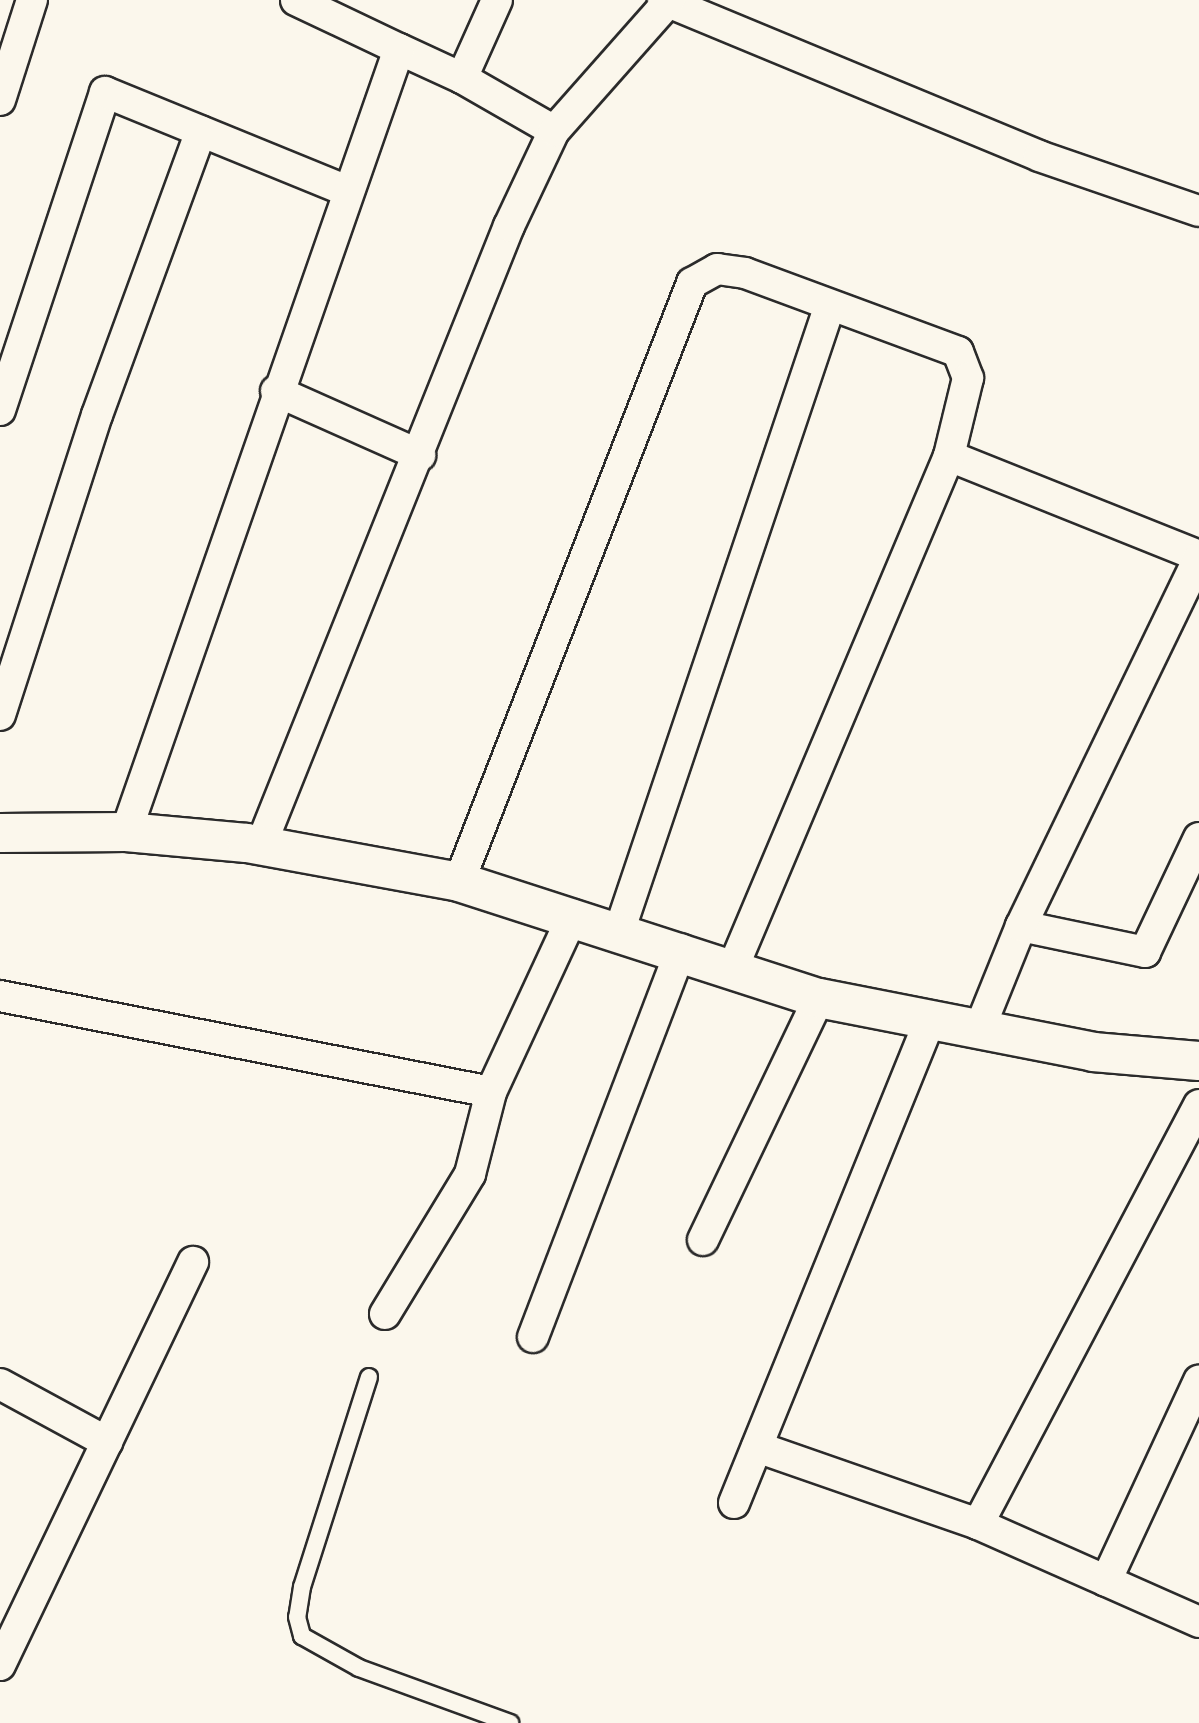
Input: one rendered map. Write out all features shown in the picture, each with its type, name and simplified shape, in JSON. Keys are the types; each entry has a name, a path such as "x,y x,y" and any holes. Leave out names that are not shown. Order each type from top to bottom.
{"street":[{"path":"0,100 32,0"},
{"path":"296,0 462,78 555,131"},
{"path":"462,78 497,0"},
{"path":"261,845 509,226 555,131 668,1 1039,156 1199,211"},
{"path":"127,832 345,190 399,49"},
{"path":"0,410 105,92 345,190"},
{"path":"0,715 97,415 201,131"},
{"path":"459,882 692,283 717,269 745,273 958,352 968,378 949,456 732,970"},
{"path":"620,929 830,305"},
{"path":"276,391 419,454"},
{"path":"949,456 1199,557 1021,926 979,1030"},
{"path":"0,834 127,832 261,845 459,882 620,929 819,998 1093,1052 1199,1061"},
{"path":"1021,926 1145,952 1199,838"},
{"path":"385,1314 470,1174 491,1092 573,915"},
{"path":"533,1337 681,949"},
{"path":"0,996 491,1092"},
{"path":"704,1240 819,998"},
{"path":"734,1503 930,1020"},
{"path":"978,1524 1199,1104"},
{"path":"0,1665 193,1262"},
{"path":"1106,1581 1199,1381"},
{"path":"0,1384 107,1442"},
{"path":"757,1447 978,1524 1199,1622"}],"lane":[{"path":"369,1377 302,1587 297,1617 302,1636 359,1668 510,1723"}]}
